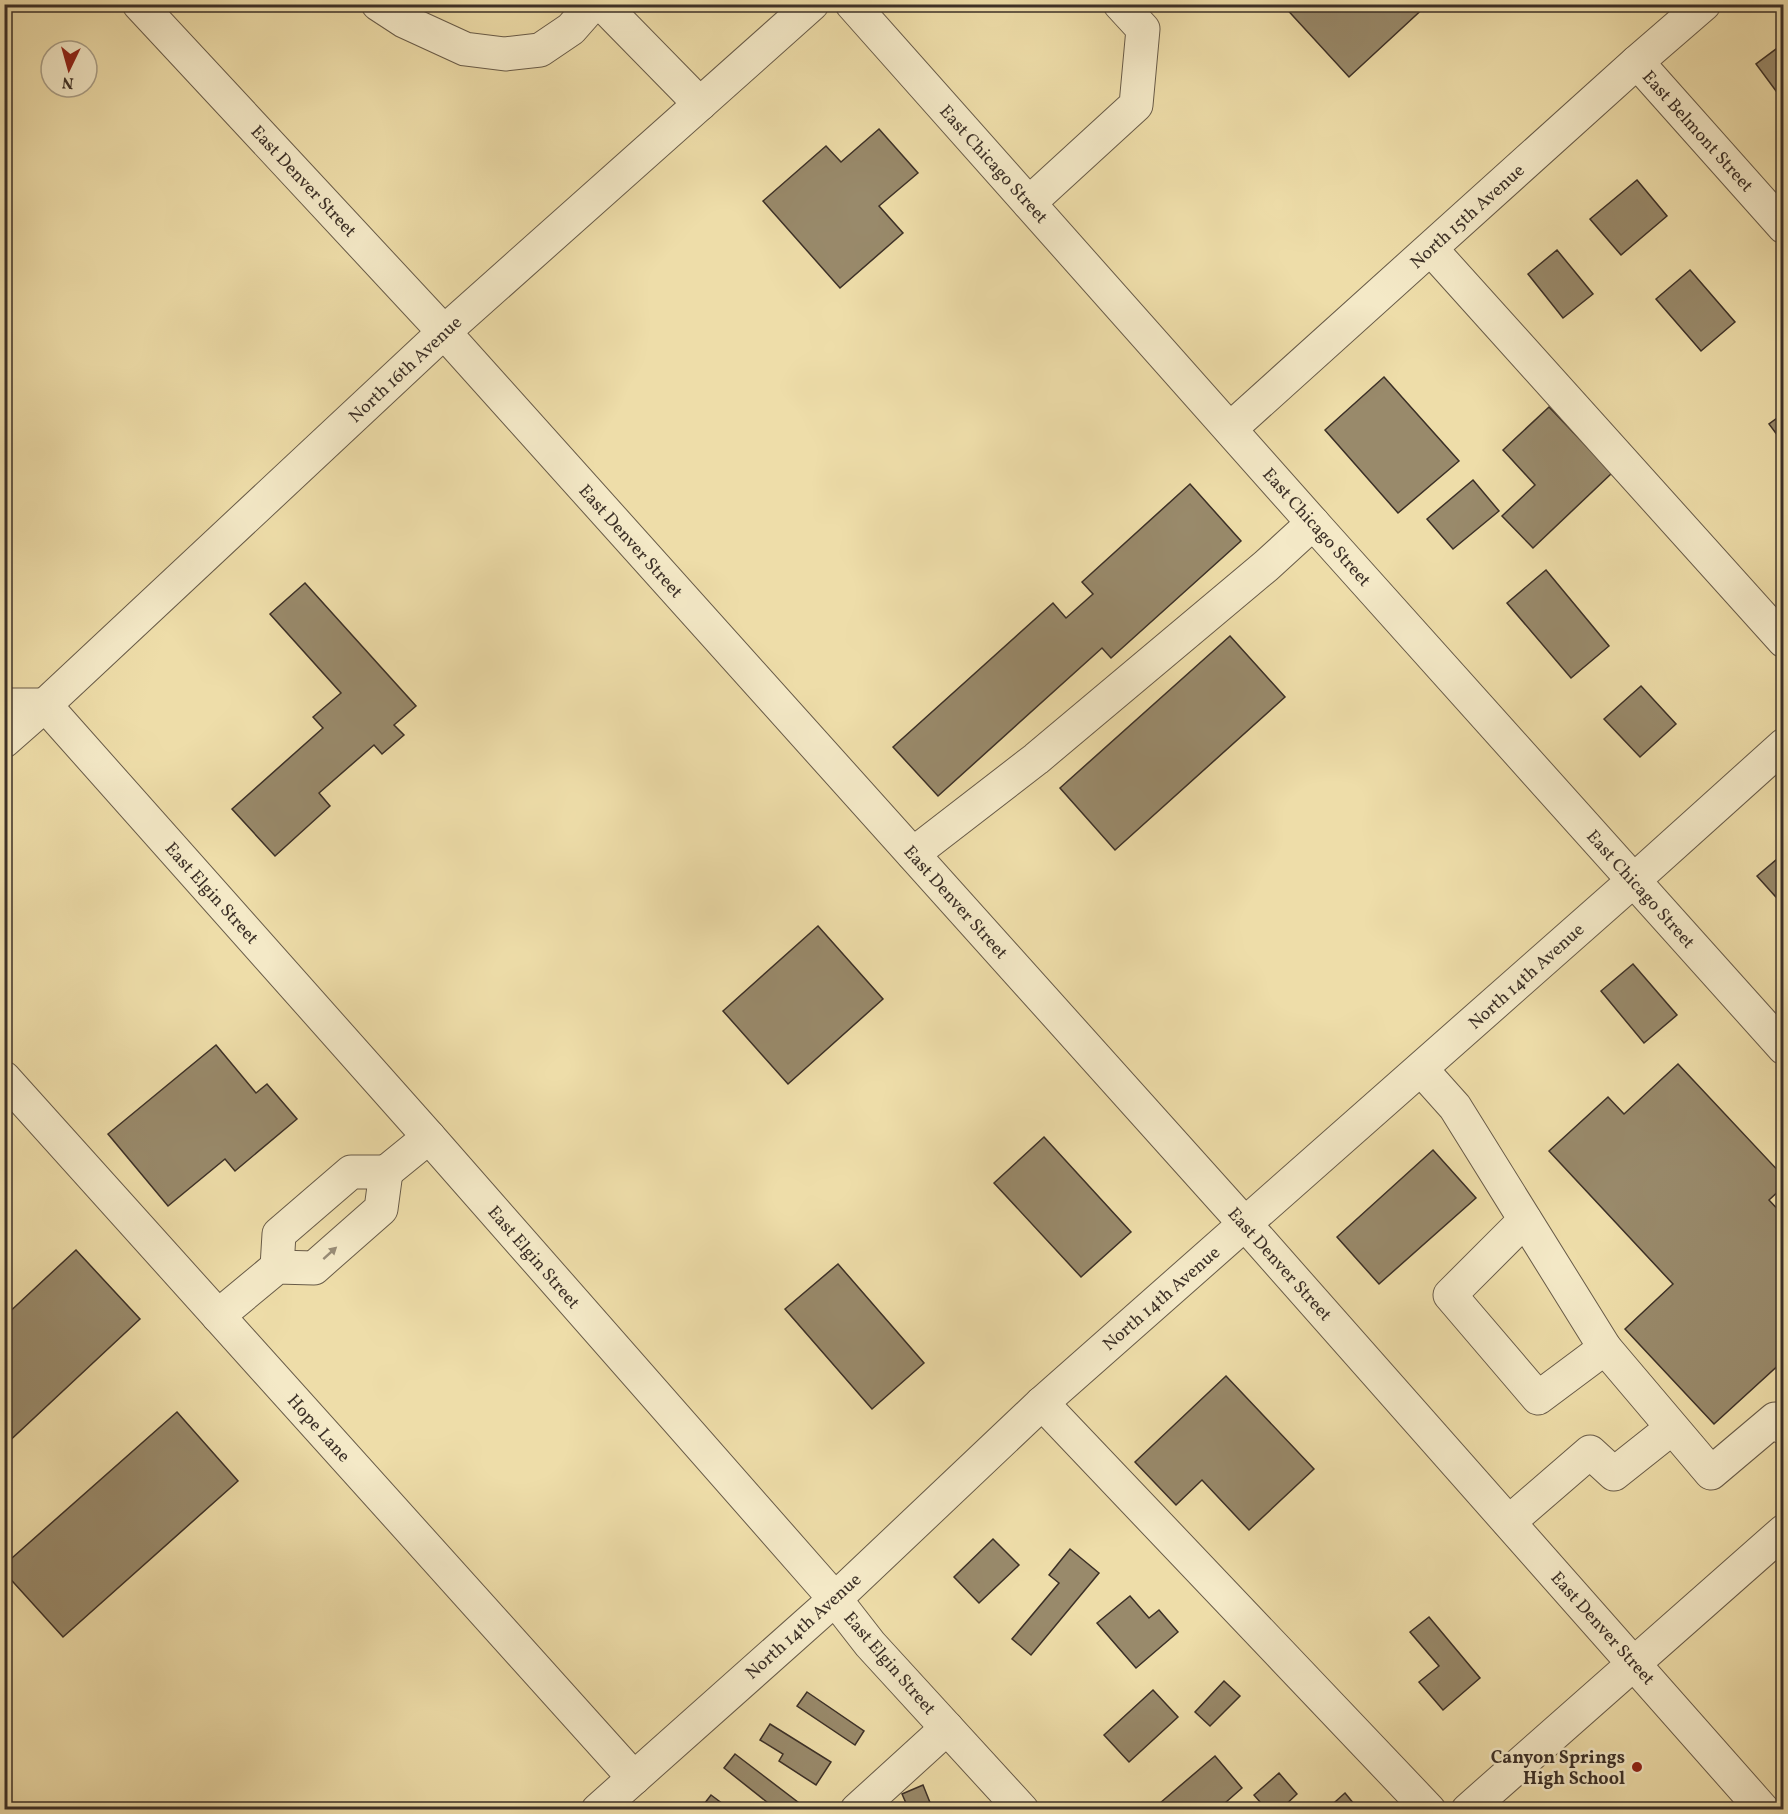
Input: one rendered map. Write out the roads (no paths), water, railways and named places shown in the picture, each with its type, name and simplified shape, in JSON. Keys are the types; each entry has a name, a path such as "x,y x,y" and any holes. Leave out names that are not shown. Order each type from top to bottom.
{"street":[{"name":"East Denver Street","path":"139,4 444,332 1245,1224 1763,1809"},
{"path":"378,4 404,21 465,49 505,54 540,50 571,28 593,4"},
{"path":"602,4 700,104"},
{"name":"North 16th Avenue","path":"4,741 444,332 812,4"},
{"path":"1029,203 1136,105 1143,29 1120,4"},
{"name":"North 15th Avenue","path":"1230,429 1704,4"},
{"name":"East Chicago Street","path":"866,9 1029,203 1784,1048"},
{"name":"East Belmont Street","path":"1637,62 1784,227"},
{"path":"1431,249 1784,641"},
{"path":"913,854 1036,759 1266,566 1313,523"},
{"path":"4,705 45,705"},
{"name":"East Elgin Street","path":"45,705 835,1599 870,1644 1022,1809"},
{"name":"North 14th Avenue","path":"598,1809 835,1599 1042,1403 1784,745"},
{"path":"1420,1069 1455,1107 1605,1347 1711,1473 1775,1419 1784,1428"},
{"name":"Hope Lane","path":"4,1078 634,1778"},
{"path":"277,1267 279,1234 351,1172 386,1172 429,1137"},
{"path":"218,1316 277,1267 314,1268 381,1209 386,1172"},
{"path":"1525,1220 1450,1295 1538,1398 1605,1347"},
{"path":"1042,1403 1429,1809"},
{"path":"1509,1522 1590,1452 1614,1474 1672,1428"},
{"path":"1468,1809 1784,1531"},
{"path":"857,1809 947,1728"}],"place":[{"name":"Canyon Springs High School","path":"1637,1767"}]}
